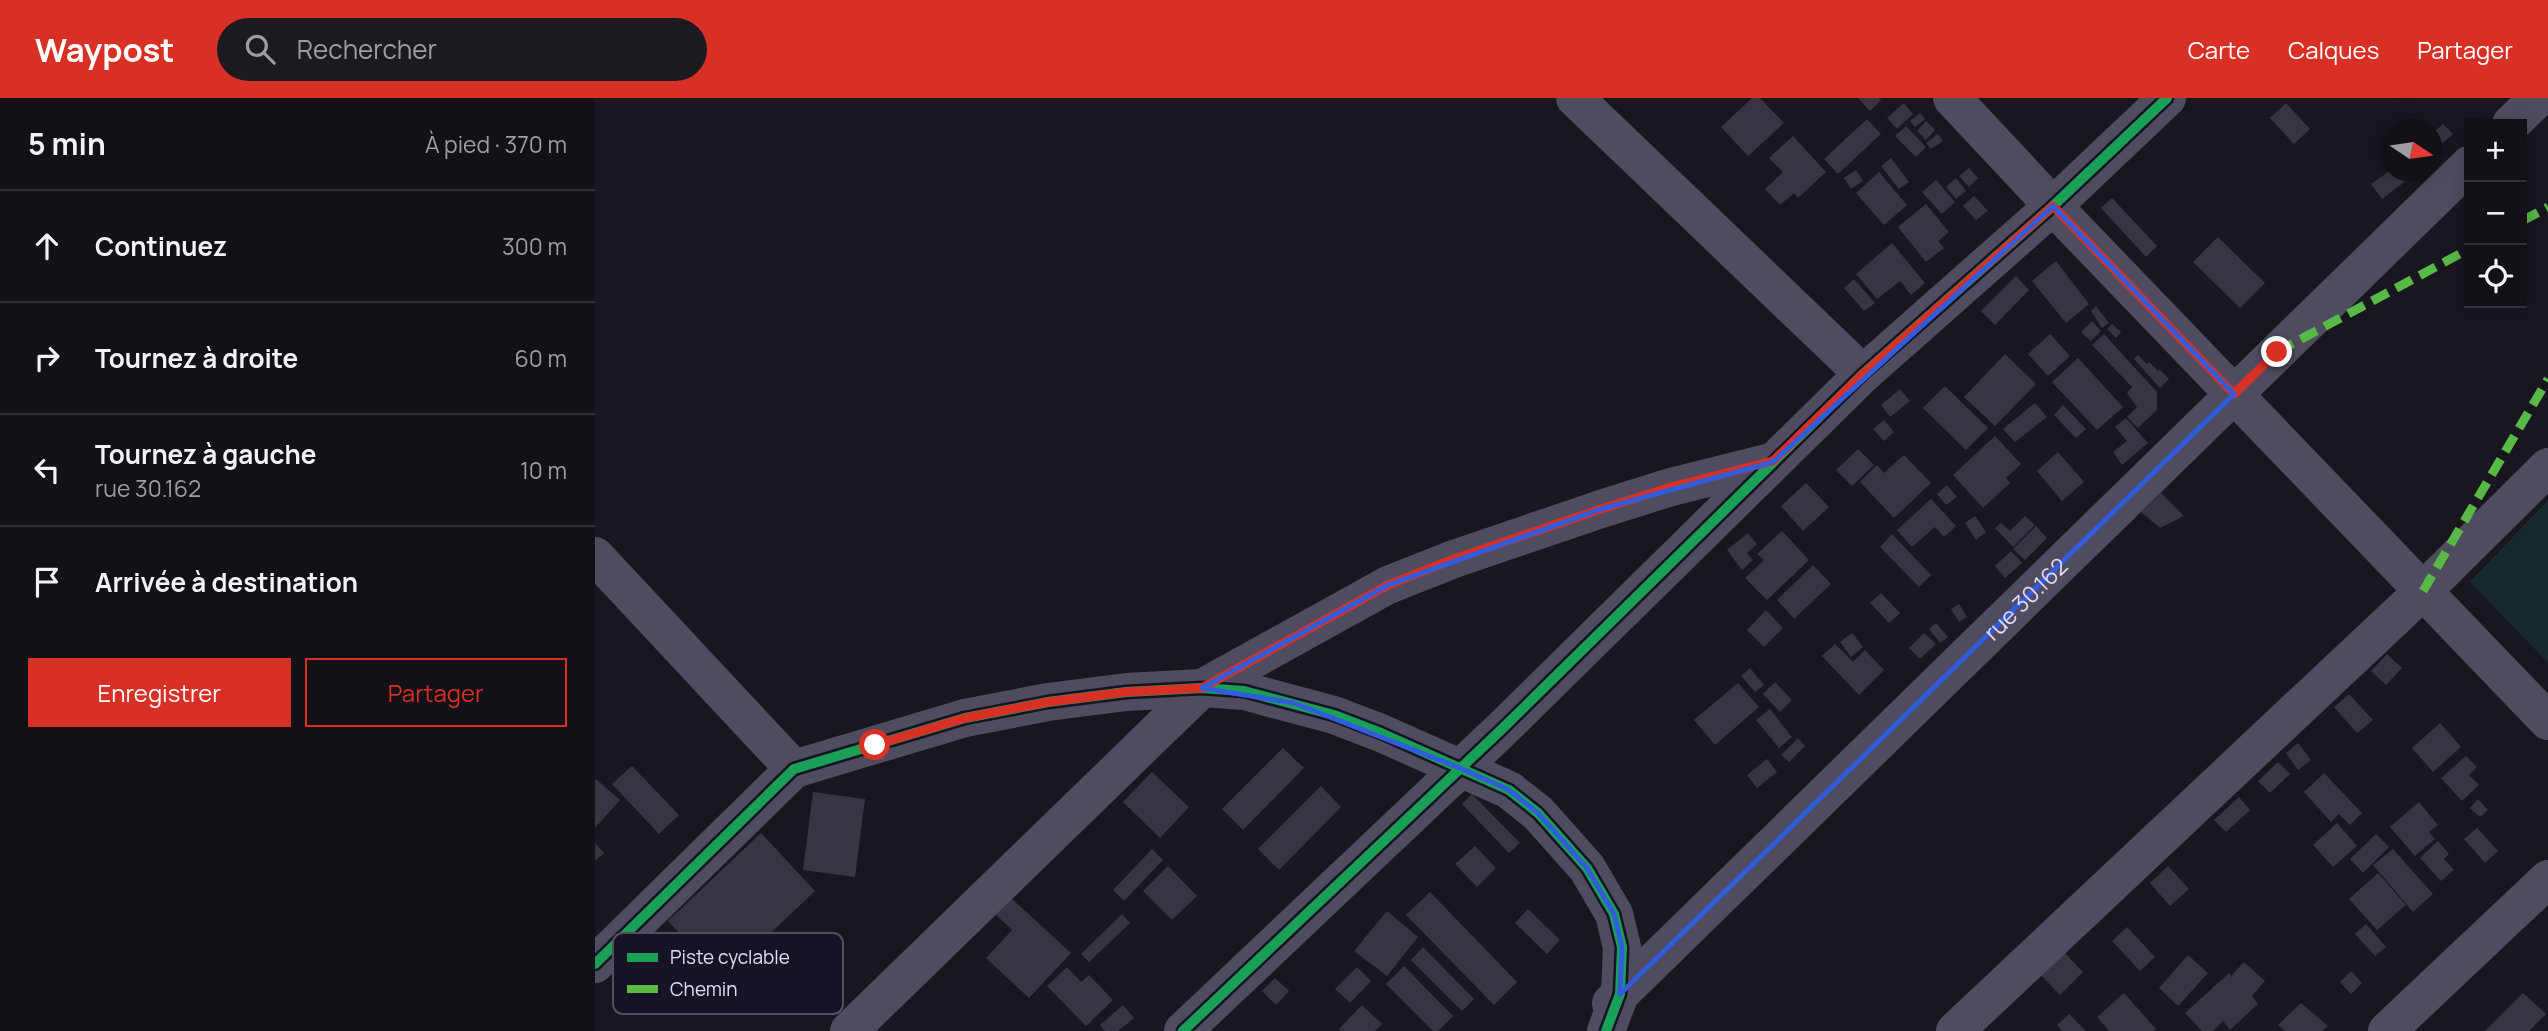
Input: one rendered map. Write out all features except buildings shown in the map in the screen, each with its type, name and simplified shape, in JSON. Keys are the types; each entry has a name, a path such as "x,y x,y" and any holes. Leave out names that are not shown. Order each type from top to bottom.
{"street":[{"path":"1575,98 1863,374"},
{"path":"1952,98 2548,721"},
{"path":"1183,1031 1460,768 1863,374 2053,206 2167,98"},
{"path":"2516,119 2538,98"},
{"name":"rue 30.162","path":"1581,1031 2464,170"},
{"path":"849,1031 1202,688 1388,585 1454,559 1612,505 1773,461"},
{"path":"1955,1031 2423,591 2548,467"},
{"path":"595,556 795,769"},
{"path":"627,933 795,769 965,718 1048,702 1113,693 1202,688 1244,691 1334,715 1509,790 1538,813 1587,868 1614,914 1622,947 1620,994 1606,1031"},
{"path":"2387,1031 2548,879"},
{"path":"595,964 613,946"}],"highlighted area":[{"path":"2053,206 2234,394 1620,994 1622,947 1614,914 1587,868 1538,813 1509,790 1294,703 1202,688 1388,585 1601,509 1773,462"}],"green space":[{"path":"2548,500 2548,663 2470,582"}],"marked path":[{"path":"2527,218 2548,207"},
{"path":"2277,352 2464,252"},
{"path":"2423,591 2548,379"}],"cycle path":[{"path":"1183,1031 1502,729 1863,374 2053,206 2167,98"},
{"path":"627,933 794,769 965,718 1048,702 1126,692 1202,688 1244,691 1334,715 1381,733 1509,790 1538,813 1587,868 1614,914 1622,947 1620,994 1606,1031"},
{"path":"595,964 613,946"}],"route":[{"path":"875,745 965,718 1048,702 1126,692 1202,688 1388,585 1510,539 1601,509 1671,487 1773,461 1863,374 2053,206 2234,394 2277,352"}]}
